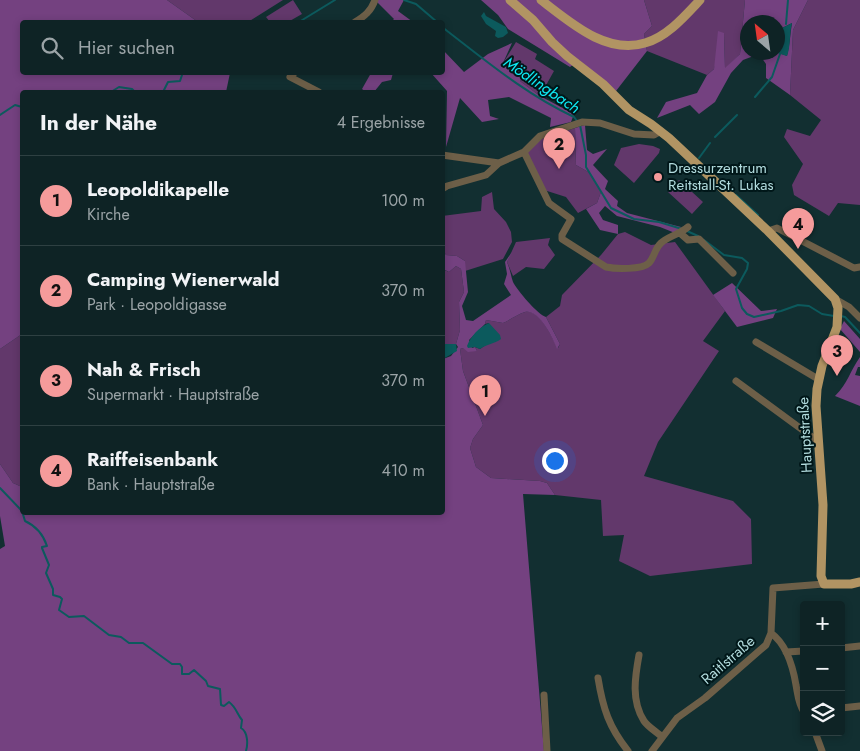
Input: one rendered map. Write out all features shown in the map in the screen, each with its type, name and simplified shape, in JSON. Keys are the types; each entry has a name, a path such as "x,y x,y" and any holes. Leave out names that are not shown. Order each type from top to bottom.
{"main road":[{"name":"Hauptstraße","path":"510,0 567,56 603,84 629,110 661,131 768,231 835,298 838,308 838,326 818,379 816,406 823,505 820,559 821,576 824,584"},
{"path":"542,0 584,32 614,43 630,45 646,43 663,34 700,0"},
{"path":"824,584 860,582"}],"street":[{"path":"358,20 372,8 375,0"},
{"path":"292,75 290,77 315,90"},
{"path":"445,187 486,175 499,163 524,152 540,136 578,123 600,123 634,134 654,135 661,131"},
{"path":"524,152 549,203 571,219 562,235 562,239 606,267 613,269 643,267 649,263 661,242 684,231 688,240 699,239 733,273"},
{"path":"445,156 499,163"},
{"path":"768,231 777,228 854,268 860,268"},
{"path":"835,298 849,307 860,318"},
{"path":"756,342 818,379"},
{"path":"736,381 819,442"},
{"name":"Raitlstraße","path":"652,751 677,718 705,698 766,645 771,633 773,588 824,584"},
{"path":"771,633 778,638 786,652 793,670 800,702"},
{"path":"845,648 860,646"},
{"path":"786,652 800,650"},
{"path":"639,656 634,685 639,710 645,722 662,737"},
{"path":"598,678 602,704 608,719 615,734 628,751"},
{"path":"544,695 547,751"},
{"path":"845,708 860,706"},
{"path":"816,736 822,751"}],"shaded area":[{"path":"0,0 167,0 195,20 20,20 20,75 230,75 226,90 20,90 20,335 0,349"},
{"path":"167,0 283,0 251,20 195,20"},
{"path":"293,0 302,14 292,20 268,20 266,17"},
{"path":"378,0 404,0 398,11 410,20 393,20 377,2"},
{"path":"481,0 644,0 652,26 644,34 647,51 616,91 579,60 570,67 508,29 498,15"},
{"path":"644,0 745,0 744,15 740,15 740,54 725,69 724,34 714,69 707,75 647,51 644,34 652,26"},
{"path":"745,0 808,0 793,30 790,95 766,78 766,64 763,60 785,60 785,55 787,56 789,48 792,23 785,26 785,15 744,15"},
{"path":"808,0 860,0 860,205 838,203 829,216 794,195 792,185 803,164 784,137 787,129 810,136 821,120 790,95 793,30"},
{"path":"718,31 724,33 725,68 740,54 740,60 743,60 731,73 715,102 699,114 690,105 657,118 666,102 697,93 707,75 714,69"},
{"path":"516,42 537,54 535,59 554,71 540,96 520,81 523,77 503,63"},
{"path":"512,43 503,63 523,77 520,81 540,96 574,114 571,122 550,127 551,118 509,97 488,100 490,116 499,119 482,122 460,98 446,147 447,91 433,75 445,75 445,52 464,72 488,54"},
{"path":"370,75 392,75 391,80 382,82 376,90 362,89"},
{"path":"585,125 587,150 593,154 607,149 593,165 608,181 605,189 618,201 617,206 627,213 681,227 675,233 660,227 617,216 605,206 599,213 603,220 618,225 618,234 600,230 586,209 597,203 601,192 590,173 576,165 575,128"},
{"path":"575,128 576,165 590,173 601,192 597,203 578,213 566,197 544,190 526,152 541,139"},
{"path":"639,144 660,149 659,153 634,183 614,165 621,148"},
{"path":"679,180 703,202 692,214 668,192"},
{"path":"492,192 494,209 506,222 511,232 512,242 503,259 465,271 465,261 457,256 446,255 445,253 445,216 481,211 482,197"},
{"path":"625,232 651,245 675,242 725,311 703,341 719,351 658,442 644,476 733,501 751,519 752,564 650,576 619,561 624,535 603,536 601,500 555,495 547,483 491,478 476,467 470,448 473,439 483,425 463,371 460,349 477,351 475,347 480,349 487,344 489,323 485,324 486,320 503,323 525,312 530,312 540,319 558,348 560,344 546,317 560,306 562,295 601,255 618,234"},
{"path":"550,238 548,245 555,255 544,269 526,267 513,276 507,262 516,242"},
{"path":"512,252 507,262 513,282 528,302 546,317 560,344 557,349 540,319 530,312 525,312 503,323 486,320 485,324 469,340 472,348 475,347 477,351 468,352 463,348 460,349 463,371 483,425 473,439 470,448 476,467 491,478 547,483 555,495 523,494 544,751 0,751 0,549 5,546 0,516 0,464 13,483 20,486 20,515 445,515 445,358 451,356 458,347 456,344 460,330 459,302 464,292 461,269 456,266 449,272 445,270 445,253 446,255 457,256 465,261 468,292 462,306 466,320 473,321 511,295 504,284 507,274 505,262"},
{"path":"456,266 461,269 464,292 459,302 460,330 456,344 445,344 445,270 449,272"},
{"path":"732,283 761,311 777,309 773,318 737,327 713,295"},
{"path":"844,321 860,339 860,352 840,329"},
{"path":"20,335 20,486 13,483 0,464 0,349"},
{"path":"860,357 860,367 858,367 855,375 860,376 860,406 835,396"}],"water":[{"path":"484,12 486,16 506,27 508,33 503,37 498,38 495,36 496,31 486,24 481,16"},
{"path":"792,23 787,56 785,55 785,26"},
{"path":"489,323 500,335 501,339 480,349 475,347 468,348 467,346 473,335"},
{"path":"445,344 456,344 457,351 445,358"}],"waterway":[{"path":"302,20 335,0"},
{"name":"Mödlingbach","path":"404,0 416,4 435,20"},
{"path":"786,24 788,0"},
{"name":"Mödlingbach","path":"445,29 522,87 574,117 577,121"},
{"path":"755,97 772,77 778,60"},
{"path":"164,90 168,82 180,81 182,75"},
{"path":"114,90 119,87 133,90"},
{"path":"0,115 15,105 20,106"},
{"path":"715,137 737,115"},
{"name":"Mödlingbach","path":"580,125 586,155 586,167 611,208 634,219 659,222 682,229"},
{"path":"699,158 710,143"},
{"path":"727,186 732,191"},
{"path":"736,195 758,215"},
{"name":"Mödlingbach","path":"687,231 698,236"},
{"name":"Mödlingbach","path":"704,240 724,255 742,258 748,263 747,269 736,289 742,308 747,314 754,317 798,305 809,306 822,314 834,316"},
{"name":"Mödlingbach","path":"841,316 845,317 860,333"},
{"path":"0,488 20,509"},
{"path":"23,515 25,521 33,525 41,534 47,546 42,547 49,565 46,573 53,589 53,595 62,599 59,610 69,617 84,616 109,635 121,637 129,643 143,643 172,664 180,664 182,674 189,674 194,670 206,681 208,686 220,689 221,705 224,706 229,702 242,720 241,728 247,738 246,751"}],"place":[{"name":"Camping Wienerwald","path":"559,169"},
{"name":"Dressurzentrum Reitstall-St. Lukas","path":"658,177"},
{"name":"Raiffeisenbank","path":"798,249"},
{"name":"Nah & Frisch","path":"837,376"},
{"name":"Leopoldikapelle","path":"485,416"}]}
